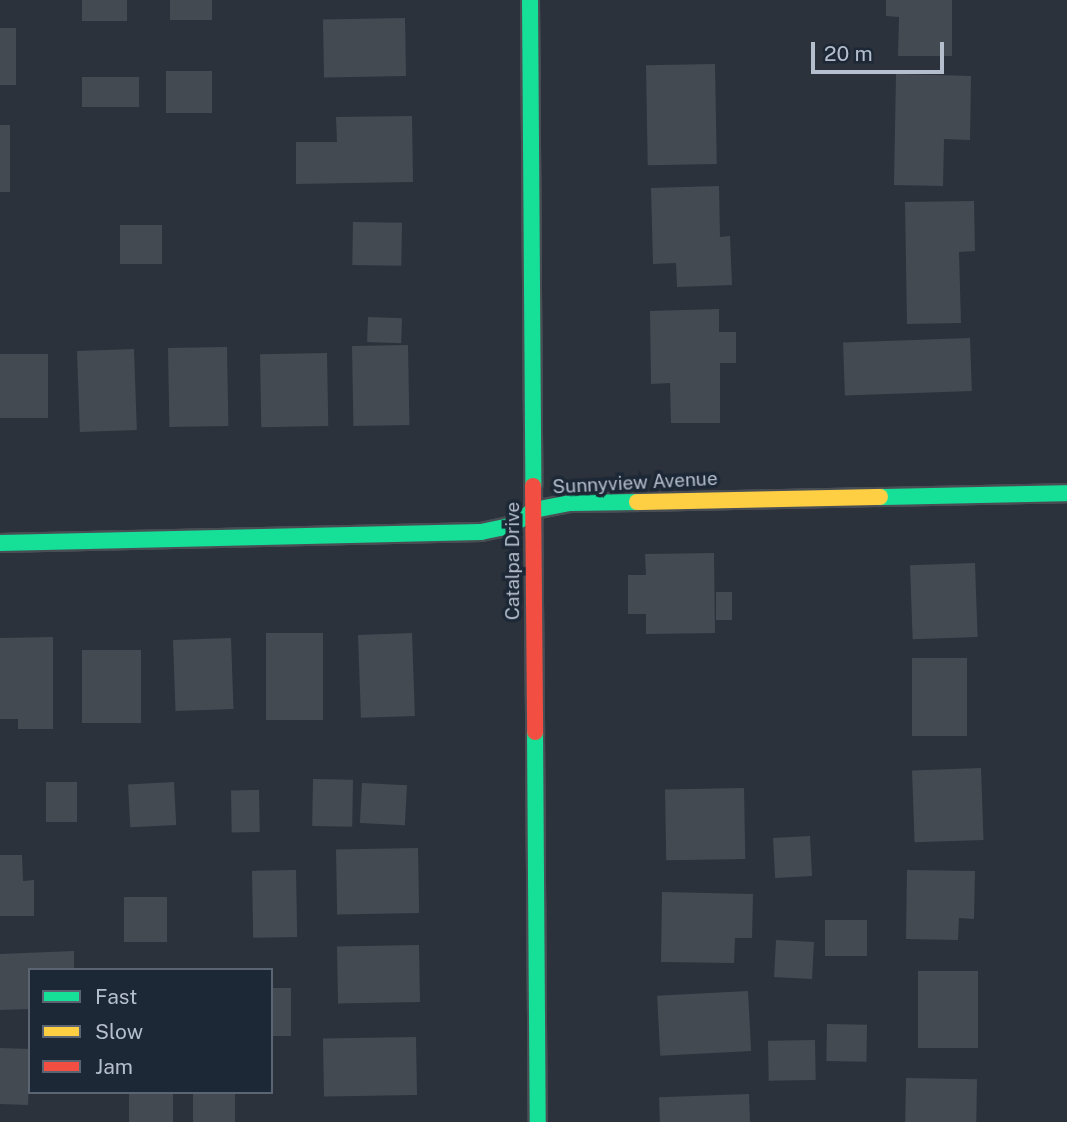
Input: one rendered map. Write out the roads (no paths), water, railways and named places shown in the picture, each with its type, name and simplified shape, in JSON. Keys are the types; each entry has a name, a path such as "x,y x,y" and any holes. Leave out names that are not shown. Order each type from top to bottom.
{"street":[{"name":"Catalpa Drive","path":"530,0 538,1122"},
{"name":"Sunnyview Avenue","path":"0,543 481,532 513,525 534,510 571,503 1067,493"}]}
